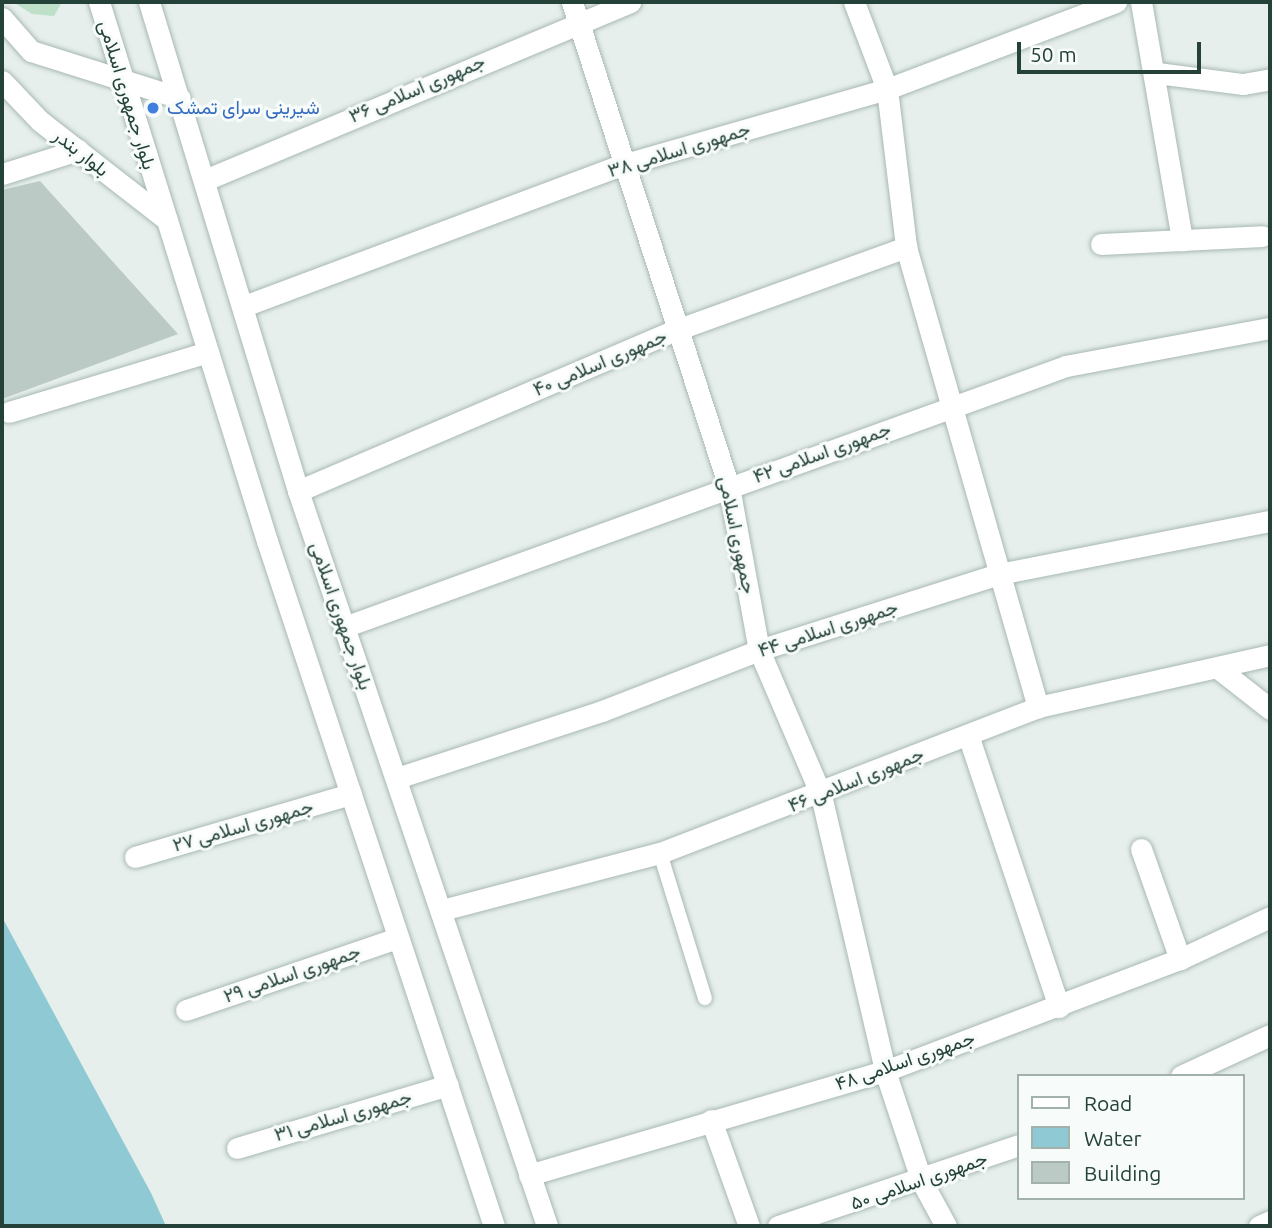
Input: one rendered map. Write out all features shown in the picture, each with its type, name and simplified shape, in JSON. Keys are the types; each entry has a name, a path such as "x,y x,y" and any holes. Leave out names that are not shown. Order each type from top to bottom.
{"street":[{"name":"بلوار جمهوری اسلامی","path":"99,2 120,83 494,1226"},
{"name":"بلوار جمهوری اسلامی","path":"149,2 244,306 298,491 547,1226"},
{"name":"جمهوری اسلامی","path":"572,2 622,165 729,487 759,650 821,795 885,1071 922,1182 946,1226"},
{"name":"جمهوری اسلامی ۳۶","path":"205,180 630,2"},
{"path":"854,2 887,89 906,247 1038,707"},
{"name":"جمهوری اسلامی ۳۸","path":"244,306 622,165 887,89 1116,2"},
{"path":"1141,2 1157,74 1182,240"},
{"path":"2,18 32,51 120,83 180,98"},
{"path":"1157,74 1243,84 1270,79"},
{"name":"بلوار بندر","path":"2,82 78,150 166,219"},
{"path":"2,174 78,150"},
{"path":"1101,244 1262,236"},
{"name":"جمهوری اسلامی ۴۰","path":"298,491 676,330 906,247"},
{"name":"جمهوری اسلامی ۴۲","path":"344,627 1066,366 1270,328"},
{"path":"9,412 208,352"},
{"name":"جمهوری اسلامی ۴۴","path":"397,778 603,711 759,650 999,574 1270,521"},
{"name":"جمهوری اسلامی ۴۶","path":"442,910 660,853 821,795 1038,707 1219,669 1270,655"},
{"path":"1219,669 1270,709"},
{"path":"968,735 1059,1007"},
{"name":"جمهوری اسلامی ۲۷","path":"135,857 351,794"},
{"path":"1141,849 1180,959"},
{"name":"جمهوری اسلامی ۴۸","path":"529,1175 885,1071 1180,959 1270,917"},
{"name":"جمهوری اسلامی ۲۹","path":"186,1010 398,939"},
{"path":"1185,1074 1270,1035"},
{"name":"جمهوری اسلامی ۳۱","path":"237,1148 448,1086"},
{"path":"711,1120 749,1226"},
{"name":"جمهوری اسلامی ۵۰","path":"778,1226 922,1182 1016,1146"},
{"path":"1259,1226 1270,1221"}],"lane":[{"path":"660,853 705,998"}],"green space":[{"path":"13,2 62,2 54,16 32,14"}],"water":[{"path":"2,917 151,1193 166,1226 2,1226"}],"building":[{"path":"40,181 178,334 2,399 2,190"}],"place":[{"name":"شیرینی سرای تمشک","path":"153,108"}]}
